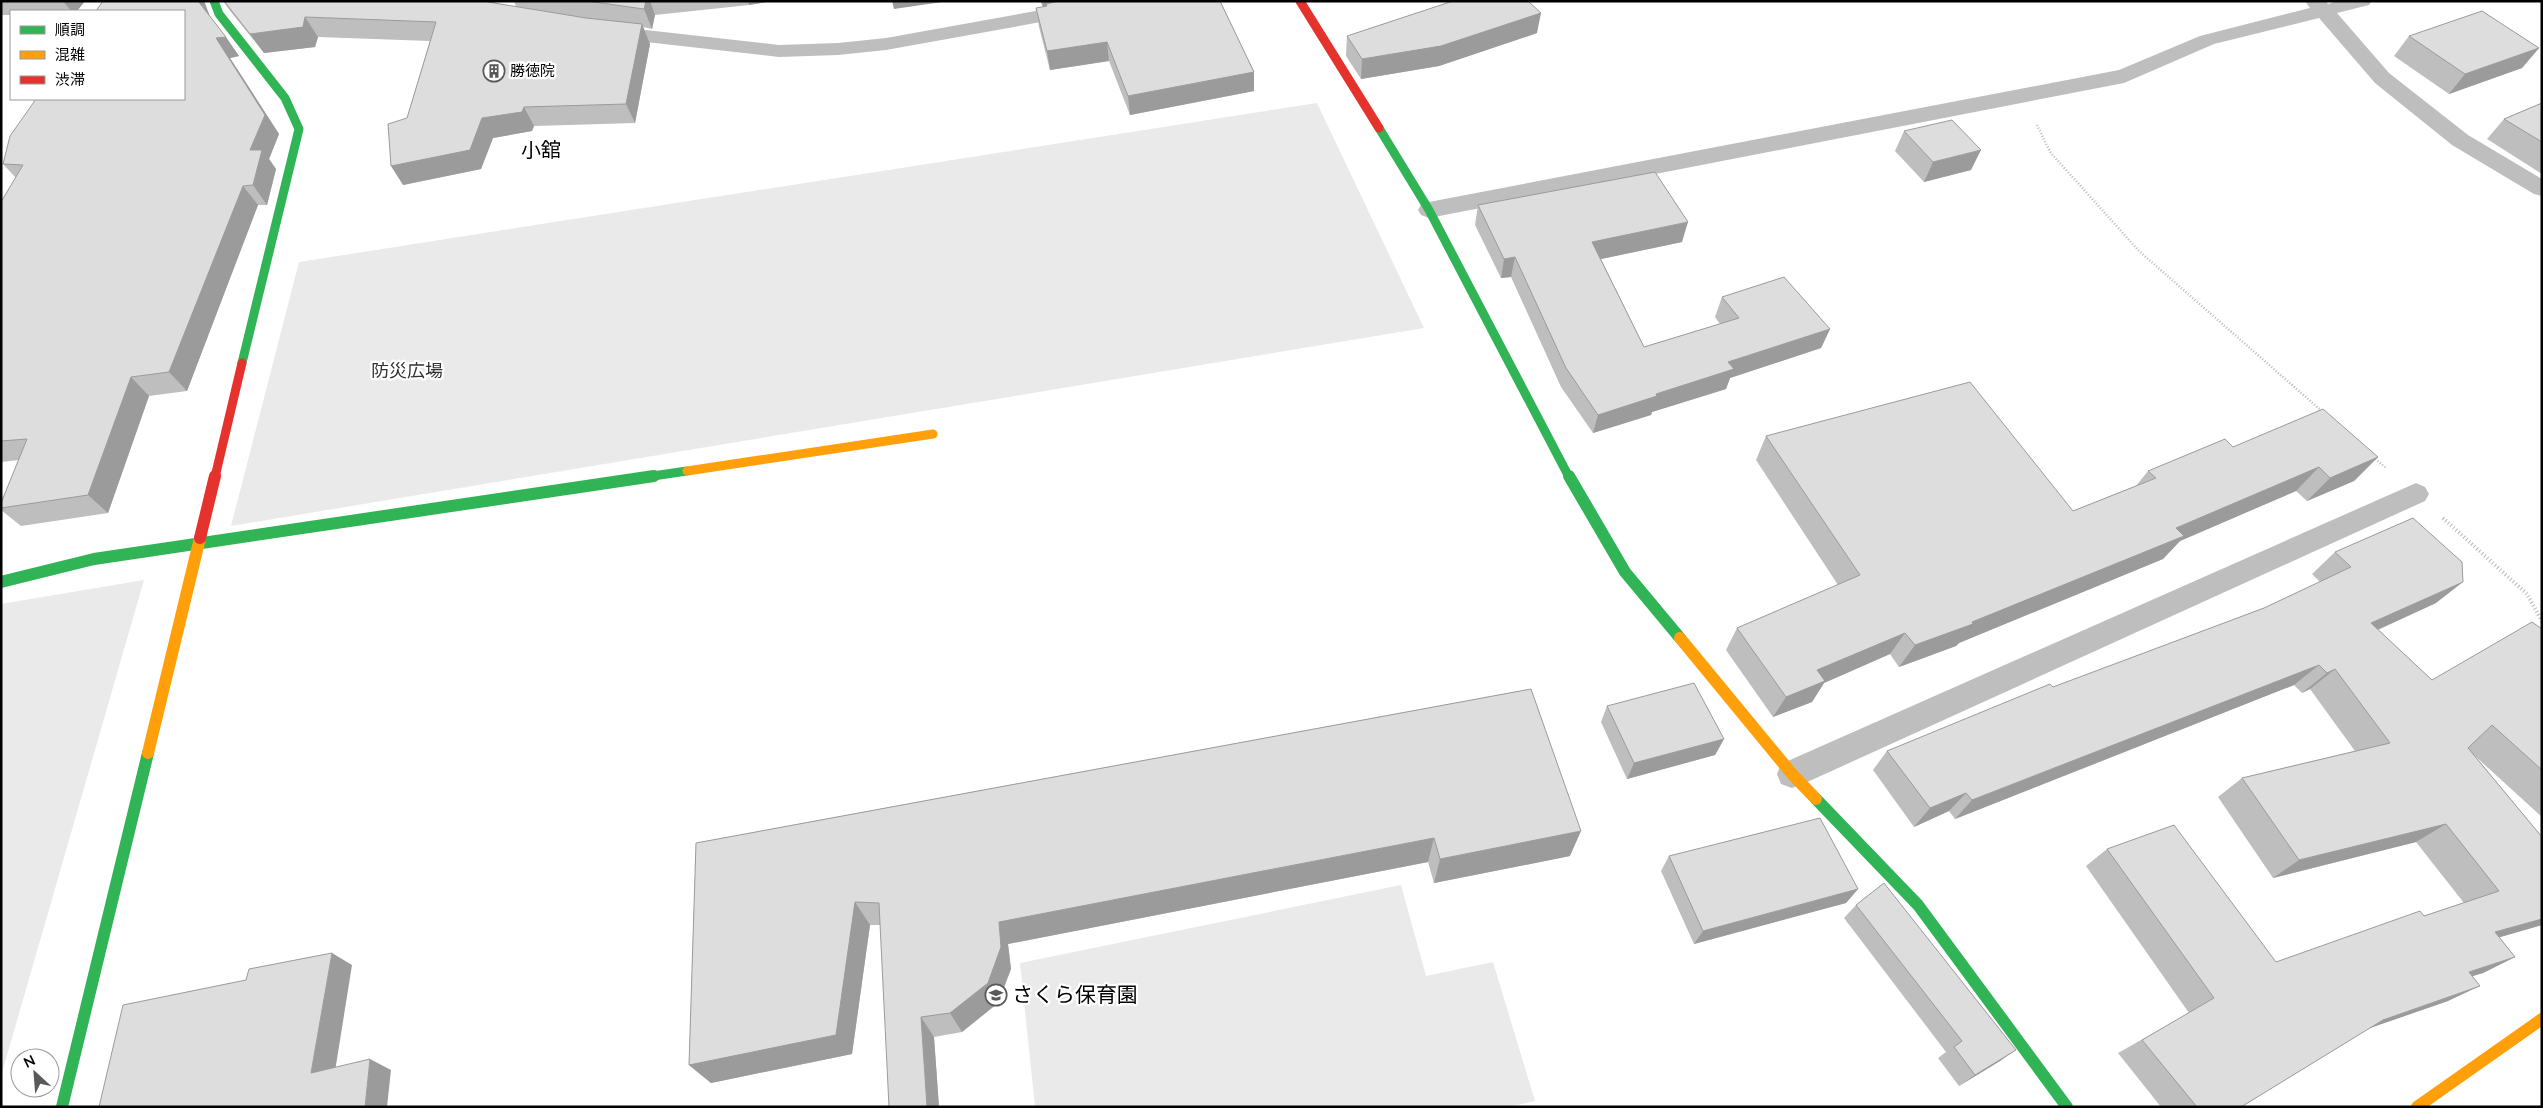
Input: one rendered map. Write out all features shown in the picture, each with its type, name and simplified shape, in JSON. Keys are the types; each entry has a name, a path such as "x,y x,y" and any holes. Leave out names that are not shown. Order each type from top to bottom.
{"street":[{"path":"62,1107 299,129 285,98 219,14 214,1"},
{"path":"1300,1 1430,210 1550,444 1626,572 1792,774 1918,905 2067,1107"},
{"path":"1430,210 2124,76 2207,40 2320,6 2362,1"},
{"path":"2320,6 2382,78 2460,140 2542,189"},
{"path":"1,582 94,559 933,434"},
{"path":"1792,774 2416,494"},
{"path":"2418,1106 2542,1019"}],"lane":[{"path":"595,30 779,51 838,48 886,44 1124,1"}],"path":[{"path":"2022,95 2050,152 2139,251 2328,417"},
{"path":"2372,456 2527,594 2542,622"}],"green space":[{"name":"防災広場","path":"1317,103 1424,328 231,526 299,262"},
{"path":"144,580 1,1076 1,604"},
{"path":"1401,885 1426,976 1493,962 1535,1101 1509,1107 1035,1107 1020,963"}],"building":[{"path":"103,1 198,1 226,37 216,38 265,115 250,150 262,150 253,185 243,186 169,372 131,377 88,495 1,508 1,503 27,439 1,441 1,202 23,165 3,164 10,136 35,100 185,100 185,10 97,10"},
{"path":"224,1 488,1 586,18 642,24 626,104 524,107 522,112 482,118 470,150 391,166 388,124 407,118 436,22 305,17 303,27 250,34"},
{"path":"587,1 646,1 644,9"},
{"path":"1059,1 1220,1 1254,72 1128,96 1107,42 1047,51 1036,8"},
{"path":"1453,1 1528,1 1541,13 1441,46 1362,59 1347,36"},
{"path":"2482,11 2539,48 2465,74 2409,36"},
{"path":"2542,103 2542,142 2504,119"},
{"path":"1952,120 1981,150 1933,162 1904,131"},
{"path":"1655,172 1688,222 1592,242 1644,347 1739,318 1722,297 1784,277 1830,329 1728,362 1734,369 1598,415 1566,368 1515,257 1504,259 1478,205"},
{"path":"1970,382 2073,511 2156,478 2148,471 2225,439 2233,447 2323,409 2378,457 2330,478 2319,467 2176,528 2184,536 1972,622 1973,624 1915,645 1905,633 1817,670 1825,681 1786,697 1737,628 1860,575 1766,436"},
{"path":"2413,518 2462,562 2463,582 2371,623 2432,680 2532,622 2542,629 2542,770 2492,725 2468,748 2542,837 2542,919 2495,932 2515,957 2469,972 2480,986 2383,1020 2241,1107 2197,1107 2142,1040 2214,998 2107,849 2174,825 2276,962 2420,911 2424,916 2499,891 2446,824 2299,860 2242,778 2390,743 2335,669 2327,673 2319,665 1972,800 1966,793 1930,808 1887,751 2050,684 2053,687 2264,608 2351,567 2335,552"},
{"path":"1694,683 1724,739 1634,763 1607,706"},
{"path":"1531,689 1581,831 1440,859 1434,838 999,922 1001,947 988,983 950,1013 921,1017 927,1107 889,1107 879,903 855,902 836,1035 689,1065 696,843"},
{"path":"1820,818 1858,889 1703,931 1669,856"},
{"path":"1884,883 2016,1050 1975,1075 1954,1047 1962,1041 1856,905"},
{"path":"332,953 311,1073 370,1059 365,1107 99,1107 123,1005 246,980 249,969"}],"traffic: fast":[{"path":"214,1 219,14 285,98 299,129 242,363"},
{"path":"1379,128 1429,210 1550,444 1625,572 1680,638"},
{"path":"1,582 94,559 687,471"},
{"path":"62,1107 148,753"},
{"path":"1816,799 1918,905 2067,1107"}],"traffic: slow":[{"path":"687,471 933,434"},
{"path":"148,753 200,538"},
{"path":"1680,638 1792,774 1816,799"},
{"path":"2417,1107 2542,1019"}],"traffic: jam":[{"path":"1300,1 1379,128"},
{"path":"200,538 242,363"}],"place":[{"name":"勝徳院","path":"494,71"},
{"name":"さくら保育園","path":"996,995"}],"district":[{"name":"小舘","path":"541,150"}]}
